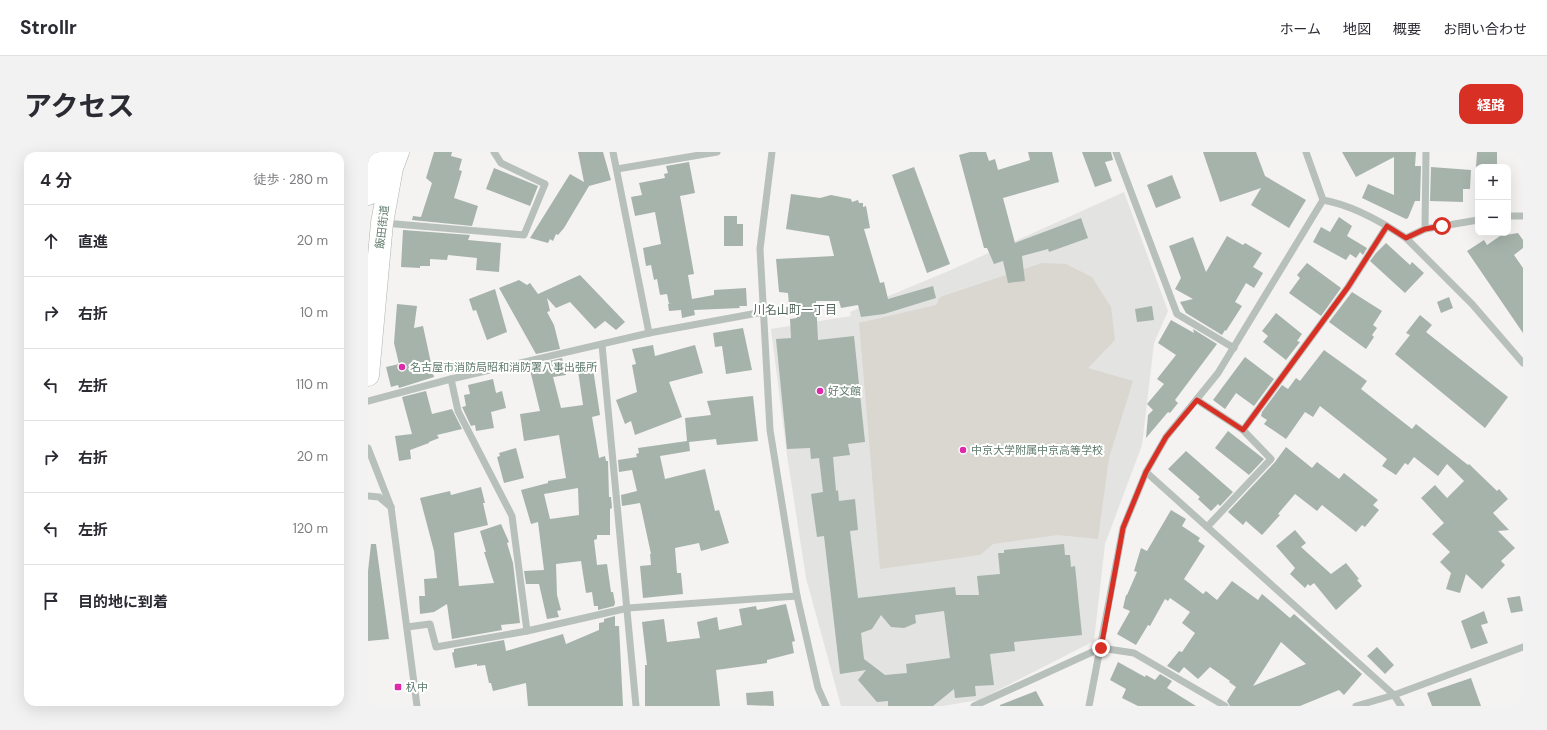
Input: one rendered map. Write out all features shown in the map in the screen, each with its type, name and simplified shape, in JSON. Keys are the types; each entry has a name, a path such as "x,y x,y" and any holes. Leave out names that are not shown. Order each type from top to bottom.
{"highway":[{"name":"飯田街道","path":"368,375 382,223 385,159"},
{"name":"飯田街道","path":"368,194 385,159"}],"street":[{"path":"382,223 524,235 545,184 501,163 494,152"},
{"path":"613,152 649,333"},
{"path":"616,170 717,152"},
{"path":"772,152 760,248 770,430 797,596 818,688 826,706"},
{"path":"1116,152 1177,314 1234,348"},
{"path":"1306,152 1323,200"},
{"path":"1425,229 1426,152"},
{"path":"1089,706 1123,528 1146,472 1166,437 1197,400 1234,348 1323,200"},
{"path":"1323,200 1335,202 1387,226 1406,238 1472,304 1523,363"},
{"path":"1511,216 1523,216"},
{"path":"1406,238 1425,229 1475,221"},
{"path":"1243,430 1348,287 1387,226"},
{"path":"368,401 451,379 649,333 763,312"},
{"path":"602,345 628,608 636,706"},
{"path":"451,379 458,411 512,516 527,631"},
{"path":"1197,400 1243,430 1270,459 1207,527"},
{"path":"368,448 391,507 417,706"},
{"path":"1146,472 1394,695 1401,706"},
{"path":"368,496 379,497 391,507"},
{"path":"407,628 430,624 436,647 527,631 628,608 797,596"},
{"path":"1356,706 1394,695 1523,647"},
{"path":"974,706 1101,648 1134,652 1225,706"}],"shaded area":[{"name":"中京大学附属中京高等学校","path":"1124,192 1168,311 1154,343 1142,445 1105,544 1094,641 979,700 943,706 841,706 806,578 787,455 771,329 851,316 850,312 951,270"},
{"path":"1042,263 1066,264 1092,277 1111,307 1115,340 1088,368 1133,381 1109,458 1098,539 1058,535 993,544 980,555 880,569 859,323 936,305 940,297"}],"building":[{"path":"434,152 452,152 451,156 462,159 459,170 462,171 454,198 478,206 472,226 412,220 413,216 421,217 432,183 426,178"},
{"path":"578,152 603,152 611,180 589,186 564,228 558,235 556,234 553,241 550,239 548,243 530,238 570,174 584,182"},
{"path":"970,152 986,152 989,161 995,159 998,170 1030,160 1028,152 1052,152 1059,182 1003,198 1015,243 1081,218 1088,238 1049,252 1048,249 1022,256 1025,281 1008,283 1003,261 994,264 987,248 984,248 959,155"},
{"path":"1082,152 1111,152 1113,160 1105,162 1112,181 1095,187"},
{"path":"1203,152 1256,152 1265,176 1306,200 1289,228 1251,205 1261,188 1220,202"},
{"path":"1342,152 1416,152 1415,166 1421,166 1420,201 1415,201 1408,218 1406,219 1362,198 1368,184 1394,195 1394,157 1356,177"},
{"path":"1477,152 1497,152 1497,164 1476,164"},
{"path":"689,162 695,193 680,196 694,274 688,275 692,299 714,295 714,290 746,288 747,306 739,306 740,308 694,310 695,315 682,318 681,310 669,311 667,294 660,295 657,279 654,280 651,265 646,266 643,248 661,244 655,212 635,216 631,197 642,195 639,183 665,178 664,174 668,173 666,166"},
{"path":"914,167 950,264 927,273 892,175"},
{"path":"1431,167 1471,170 1470,189 1463,189 1463,202 1430,201"},
{"path":"494,168 538,186 530,206 486,189"},
{"path":"1172,175 1181,198 1156,208 1147,185"},
{"path":"791,194 820,198 831,195 851,199 852,202 858,200 859,203 863,203 863,207 866,206 870,228 864,229 880,283 884,282 888,299 933,286 936,298 884,314 861,317 858,305 841,308 839,301 816,301 818,340 854,336 865,442 848,444 850,455 833,457 836,491 838,490 839,501 855,499 858,530 850,531 858,598 955,587 956,595 979,595 977,576 1000,574 998,553 1004,553 1004,550 1064,544 1065,555 1070,555 1071,567 1075,566 1082,635 1014,642 1015,651 990,654 994,685 975,686 976,696 955,698 954,689 933,706 888,706 888,701 877,702 858,680 866,670 840,674 824,536 817,537 811,494 823,492 819,458 811,459 810,448 787,449 776,339 791,338 790,319 797,318 795,304 789,305 788,293 779,292 776,259 834,256 829,236 786,229","holes":["944,611 950,658 906,664 907,673 885,675 864,659 861,633 872,629 881,615 891,627 904,628 916,623 915,615"]},
{"path":"724,216 737,216 737,224 743,224 743,246 724,246"},
{"path":"1339,217 1352,226 1347,236 1367,248 1363,255 1360,252 1356,258 1350,254 1346,260 1313,242 1321,227 1330,232"},
{"path":"403,230 470,235 468,240 501,243 499,272 476,270 477,258 448,255 447,260 430,259 430,266 420,266 420,268 401,267"},
{"path":"1518,233 1523,240 1523,248 1514,255 1523,268 1523,333 1467,251 1484,240 1487,245 1500,236 1511,236 1511,234"},
{"path":"1227,236 1243,245 1245,243 1262,253 1253,267 1263,273 1254,288 1246,283 1235,302 1242,306 1222,335 1186,313 1180,302 1193,299 1175,289 1181,278 1169,246 1193,237 1206,272"},
{"path":"1386,243 1410,265 1412,262 1424,273 1405,293 1370,261"},
{"path":"1307,263 1341,288 1321,316 1289,293 1300,278 1297,275"},
{"path":"580,275 625,322 616,330 605,321 595,329 570,302 556,308 547,298 550,311 547,312 554,325 560,349 536,354 499,288 519,280 527,285 530,283 538,294"},
{"path":"495,289 507,332 487,340 476,310 473,311 469,299"},
{"path":"1352,292 1382,311 1373,325 1377,328 1372,335 1374,337 1366,349 1329,322"},
{"path":"1449,297 1453,308 1441,313 1437,302"},
{"path":"397,304 417,306 414,328 423,326 434,377 399,388 398,385 391,387 386,367 399,364 394,343"},
{"path":"1152,306 1154,320 1137,322 1135,309"},
{"path":"1276,313 1302,334 1297,341 1300,342 1286,360 1263,342 1268,336 1262,331"},
{"path":"1420,315 1432,325 1426,332 1508,397 1485,428 1395,354 1410,335 1406,333"},
{"path":"1171,320 1194,333 1193,329 1217,344 1175,400 1178,403 1170,413 1168,412 1146,438 1148,415 1153,410 1147,404 1164,384 1157,379 1176,355 1158,343"},
{"path":"743,328 752,370 726,374 722,346 715,347 713,333"},
{"path":"653,345 655,356 695,345 703,373 669,382 682,417 635,435 631,421 625,424 616,400 637,392 632,365 636,364 632,349"},
{"path":"1324,350 1367,381 1361,389 1412,429 1416,424 1468,465 1469,464 1497,491 1499,489 1508,499 1493,513 1509,530 1498,531 1515,548 1501,561 1505,565 1482,589 1466,574 1460,593 1446,589 1451,573 1440,562 1450,552 1432,534 1444,523 1421,498 1435,485 1447,498 1464,481 1447,464 1438,476 1414,457 1408,465 1405,463 1396,475 1382,466 1387,459 1320,406 1313,417 1305,412 1286,439 1264,424 1267,420 1261,416 1262,412 1282,385 1288,389 1296,378 1300,381"},
{"path":"1245,357 1274,379 1254,406 1236,393 1225,409 1213,400"},
{"path":"562,358 566,375 553,377 561,408 583,405 577,364 592,362 600,415 592,417 599,458 605,456 606,461 608,461 609,497 611,497 612,508 610,509 610,535 597,535 597,539 594,540 597,565 607,564 611,592 613,592 615,603 614,606 598,610 598,606 594,606 592,592 586,593 581,561 556,564 557,595 561,610 557,611 559,617 547,619 539,584 526,584 524,571 544,570 538,522 531,524 521,490 548,483 548,481 566,478 559,435 524,441 520,414 540,411 530,370 543,367 541,363","holes":["578,488 579,515 550,519 544,494"]},
{"path":"493,379 496,393 502,391 506,408 491,412 494,428 476,431 475,425 471,426 462,407 466,406 464,395 470,394 468,385"},
{"path":"426,391 432,414 452,409 462,429 437,435 439,438 410,450 411,459 399,461 395,436 412,434 402,397"},
{"path":"753,396 758,441 717,445 716,439 689,442 690,451 660,456 665,479 705,469 715,511 719,510 729,543 701,551 699,543 675,548 677,573 681,573 683,594 643,598 640,566 651,565 651,554 640,503 622,506 621,495 637,491 632,470 619,472 618,460 637,457 636,454 639,453 638,448 687,441 685,418 711,415 707,401"},
{"path":"1228,431 1264,459 1249,475 1215,448"},
{"path":"1286,447 1312,468 1317,462 1339,479 1344,473 1378,500 1373,505 1379,510 1365,527 1362,525 1356,532 1322,505 1317,511 1295,494 1278,514 1280,515 1262,535 1246,521 1243,525 1228,512 1275,462"},
{"path":"516,448 524,478 504,483 497,457 500,456 499,453"},
{"path":"1186,451 1233,492 1220,506 1218,504 1211,511 1198,499 1200,497 1168,469"},
{"path":"481,487 488,525 454,533 459,586 494,583 484,552 486,552 480,531 501,524 509,542 507,543 513,563 520,623 501,625 502,630 452,639 447,604 434,612 420,614 419,596 425,596 424,579 437,578 434,551 420,498 450,491 451,495"},
{"path":"1171,510 1186,519 1182,526 1200,538 1198,541 1205,546 1184,579 1203,594 1206,591 1217,600 1232,581 1258,600 1262,594 1290,618 1294,614 1362,674 1344,695 1339,690 1300,706 1230,706 1227,701 1236,687 1210,667 1198,679 1184,667 1179,673 1167,666 1179,651 1182,652 1195,633 1182,623 1190,612 1170,598 1168,601 1165,599 1150,626 1148,625 1136,645 1117,634 1130,611 1123,608 1126,595 1137,572 1134,571 1141,548 1147,551","holes":["1281,642 1306,664 1253,686"]},
{"path":"1295,530 1306,543 1301,547 1331,574 1346,563 1359,579 1357,580 1362,586 1336,610 1314,583 1310,586 1308,584 1305,588 1290,574 1295,568 1276,546"},
{"path":"371,544 376,544 389,639 368,641 368,571"},
{"path":"1520,596 1523,611 1511,613 1507,598"},
{"path":"786,604 795,641 792,642 794,653 767,660 767,663 716,670 720,706 645,706 645,665 647,665 642,622 664,619 667,642 700,638 697,622 717,617 719,630 742,625 739,609 756,606 757,610"},
{"path":"1484,611 1488,623 1481,625 1488,643 1471,649 1461,621"},
{"path":"615,616 615,626 619,626 623,706 528,706 526,683 493,691 491,683 489,683 485,665 477,666 477,664 455,668 452,653 454,652 454,649 504,640 506,651 563,634 566,644 599,630 599,623 604,622 604,619"},
{"path":"1377,647 1394,665 1385,674 1367,656"},
{"path":"1118,662 1145,677 1146,675 1155,680 1160,674 1172,681 1167,688 1196,706 1138,706 1122,698 1126,689 1110,680"},
{"path":"1471,678 1481,706 1432,706 1427,693"},
{"path":"773,691 774,706 747,705 746,693"},
{"path":"1036,691 1044,706 1000,706 1000,705"}],"place":[{"name":"名古屋市消防局昭和消防署八事出張所","path":"402,367"},
{"name":"好文館","path":"820,391"},
{"name":"中京大学附属中京高等学校","path":"963,450"},
{"name":"杁中","path":"398,687"}],"district":[{"name":"川名山町一丁目","path":"795,310"}],"route":[{"path":"1101,648 1123,528 1146,472 1166,437 1197,400 1243,430 1348,287 1387,226 1406,238 1425,229 1442,226"}]}
